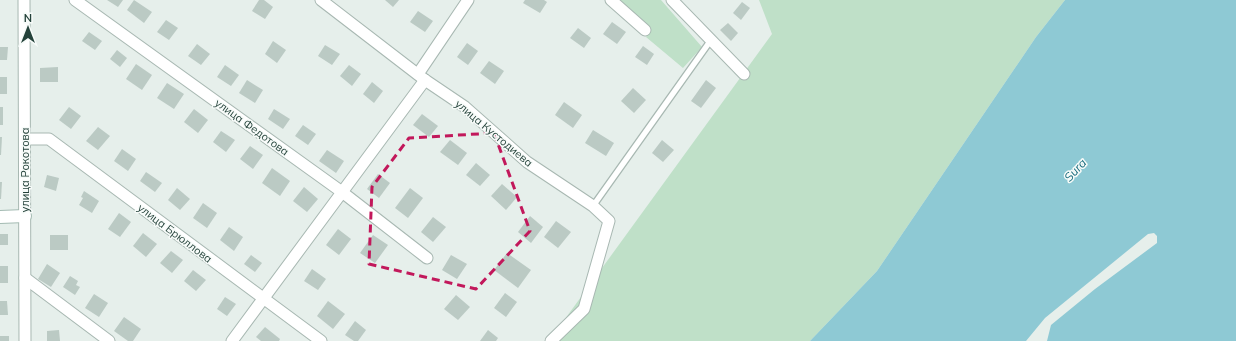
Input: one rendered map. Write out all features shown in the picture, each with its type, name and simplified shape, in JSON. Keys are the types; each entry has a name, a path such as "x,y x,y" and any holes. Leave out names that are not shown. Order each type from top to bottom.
{"street":[{"name":"улица Рокотова","path":"24,0 25,341"},
{"name":"улица Федотова","path":"74,0 342,192 427,258"},
{"name":"улица Кустодиева","path":"321,0 421,77 465,107 527,162 593,206 609,221 584,310 551,341"},
{"path":"232,341 342,192 421,77 468,0"},
{"path":"611,0 645,30"},
{"path":"672,0 744,74"},
{"name":"улица Брюллова","path":"25,139 48,139 321,341"},
{"path":"0,217 25,216"},
{"path":"25,278 109,341"}],"lane":[{"path":"593,206 711,40"}],"highlighted area":[{"path":"494,133 530,231 476,289 369,264 372,187 409,138"}],"green space":[{"path":"619,0 661,0 702,47 683,68 646,37 651,28"},
{"path":"759,0 1065,0 1036,37 877,271 810,341 549,341 772,34"}],"water":[{"name":"Sura","path":"1065,0 1236,0 1236,341 1047,341 1051,325 1095,289 1157,243 1157,236 1154,233 1148,234 1045,318 1026,341 810,341 877,271 1036,37"}],"building":[{"path":"107,0 123,0 118,7"},
{"path":"134,0 152,12 144,23 127,10"},
{"path":"259,0 264,0 273,7 265,19 252,11"},
{"path":"385,0 399,0 393,7"},
{"path":"525,0 544,0 547,2 540,13 523,3"},
{"path":"742,2 750,8 741,20 733,13"},
{"path":"418,11 433,21 425,32 410,22"},
{"path":"166,20 178,28 169,40 157,32"},
{"path":"612,22 626,32 617,44 603,34"},
{"path":"728,23 738,33 731,41 720,30"},
{"path":"578,28 591,38 584,48 570,38"},
{"path":"89,32 102,41 95,50 82,41"},
{"path":"273,41 286,50 277,63 265,54"},
{"path":"467,43 478,51 468,65 457,57"},
{"path":"197,44 210,54 201,65 188,56"},
{"path":"325,45 340,54 332,65 318,56"},
{"path":"643,46 654,54 647,65 635,57"},
{"path":"0,47 8,47 7,60 0,60"},
{"path":"117,50 127,58 120,67 110,59"},
{"path":"489,61 504,71 495,84 480,73"},
{"path":"136,64 152,75 142,90 126,79"},
{"path":"225,65 239,75 231,86 217,77"},
{"path":"349,65 361,74 352,86 340,76"},
{"path":"58,67 58,82 40,82 40,68"},
{"path":"0,77 7,77 7,94 0,94"},
{"path":"247,80 263,90 255,103 239,93"},
{"path":"706,80 716,88 701,108 691,101"},
{"path":"372,82 383,91 374,103 363,94"},
{"path":"167,83 184,94 174,109 157,98"},
{"path":"633,88 646,100 634,113 621,101"},
{"path":"564,102 582,115 573,128 555,115"},
{"path":"0,107 3,107 3,125 0,125"},
{"path":"69,107 81,116 71,129 59,120"},
{"path":"194,109 208,120 198,133 184,122"},
{"path":"274,109 290,119 283,129 268,119"},
{"path":"422,114 438,126 429,137 413,125"},
{"path":"303,125 316,134 308,145 295,136"},
{"path":"98,127 110,136 98,150 86,141"},
{"path":"593,130 614,143 606,156 585,143"},
{"path":"221,131 235,140 226,152 213,142"},
{"path":"0,137 2,137 1,155 0,155"},
{"path":"450,140 467,153 458,165 440,152"},
{"path":"662,140 674,150 663,162 652,153"},
{"path":"250,146 263,155 253,169 240,159"},
{"path":"122,149 136,159 128,171 114,161"},
{"path":"327,150 344,161 336,173 319,161"},
{"path":"476,163 490,175 480,186 466,175"},
{"path":"272,168 290,181 280,196 262,183"},
{"path":"146,172 162,183 155,192 140,181"},
{"path":"378,174 390,183 379,198 367,189"},
{"path":"47,175 59,178 56,191 44,187"},
{"path":"0,182 2,182 1,199 0,199"},
{"path":"502,184 517,197 506,210 491,196"},
{"path":"304,187 318,199 307,212 293,201"},
{"path":"177,188 190,199 180,210 168,200"},
{"path":"410,188 423,198 408,218 395,208"},
{"path":"84,191 99,201 92,213 79,205 83,198 81,197"},
{"path":"203,203 217,213 207,228 193,218"},
{"path":"119,213 131,222 120,237 108,229"},
{"path":"530,216 543,227 531,243 518,232"},
{"path":"433,217 446,227 433,242 421,232"},
{"path":"556,221 571,232 558,248 544,237"},
{"path":"229,227 243,237 234,251 220,240"},
{"path":"338,229 351,239 339,255 326,245"},
{"path":"143,233 157,244 146,257 133,246"},
{"path":"0,234 8,234 8,245 0,245"},
{"path":"50,235 68,235 68,250 50,250"},
{"path":"373,235 388,245 375,263 360,253"},
{"path":"171,251 183,260 172,273 160,263"},
{"path":"507,253 531,270 518,288 494,270"},
{"path":"251,255 262,263 255,272 244,264"},
{"path":"451,255 467,264 457,279 442,270"},
{"path":"47,264 60,273 51,287 38,279"},
{"path":"0,266 8,266 8,283 0,283"},
{"path":"312,269 326,279 318,290 304,281"},
{"path":"193,270 206,280 196,291 184,281"},
{"path":"70,276 78,281 76,285 80,287 75,295 63,287"},
{"path":"505,293 517,302 506,317 494,308"},
{"path":"94,294 108,303 99,317 85,308"},
{"path":"456,295 470,307 458,320 444,309"},
{"path":"225,297 236,304 227,316 217,309"},
{"path":"0,301 7,301 8,315 0,315"},
{"path":"328,301 345,314 333,329 317,316"},
{"path":"124,317 141,329 133,341 128,341 114,331"},
{"path":"355,321 366,330 358,341 354,341 345,335"},
{"path":"265,327 280,339 279,341 261,341 256,337"},
{"path":"59,330 60,341 47,341 47,331"},
{"path":"488,330 498,338 496,341 480,341"},
{"path":"0,336 9,336 9,341 0,341"}]}
